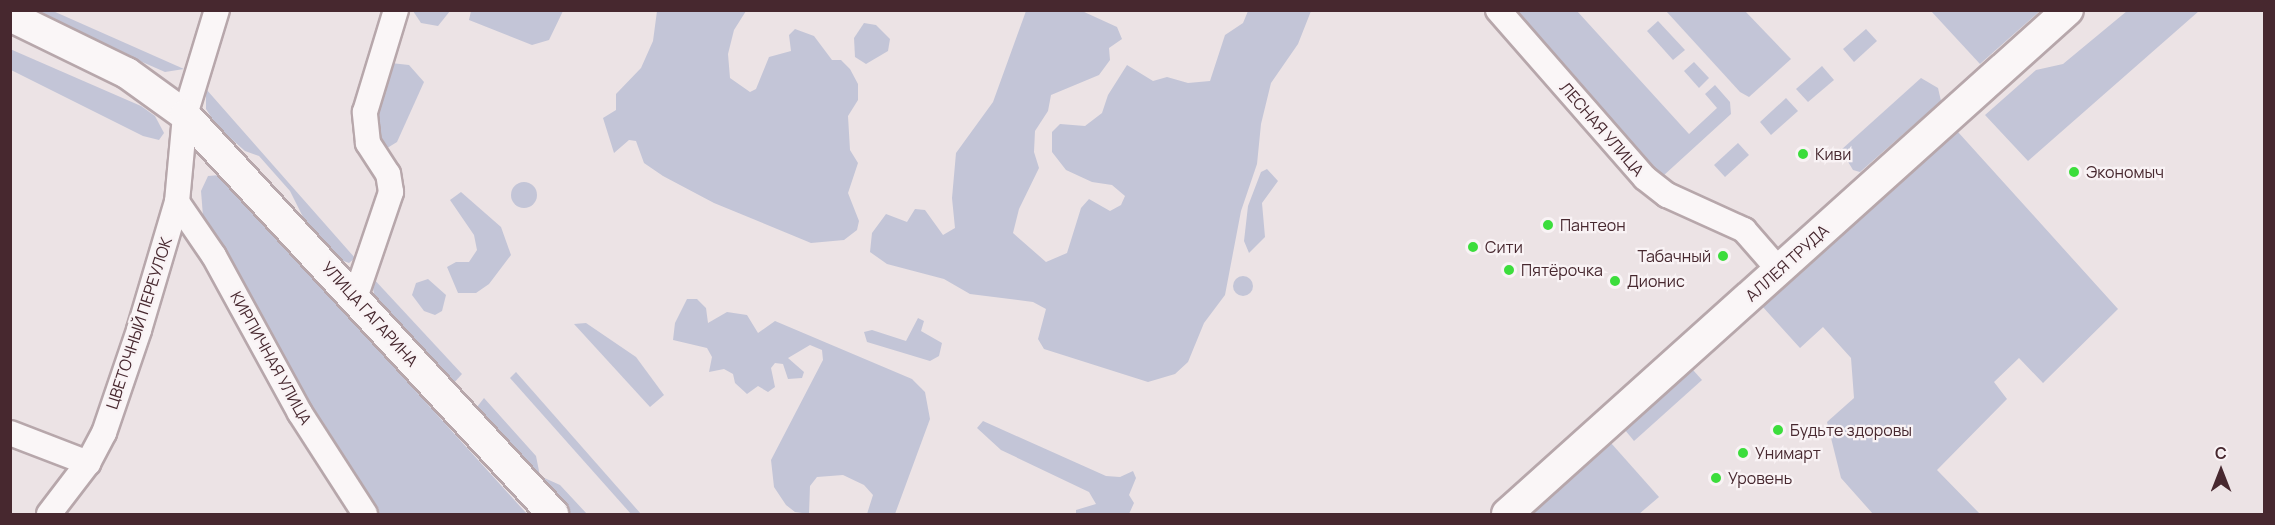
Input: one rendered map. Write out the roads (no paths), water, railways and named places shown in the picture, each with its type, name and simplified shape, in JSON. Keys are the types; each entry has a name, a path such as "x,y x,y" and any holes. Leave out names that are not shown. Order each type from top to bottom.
{"street":[{"name":"ЦВЕТОЧНЫЙ ПЕРЕУЛОК","path":"49,514 88,463 111,412 177,202 186,115 217,10"},
{"path":"355,298 391,192 388,174 368,143 366,112 396,10"},
{"name":"ЛЕСНАЯ УЛИЦА","path":"1497,10 1644,178 1667,195 1744,230 1779,270"},
{"name":"АЛЛЕЯ ТРУДА","path":"1509,514 2068,10"},
{"path":"10,16 127,73 186,115"},
{"name":"УЛИЦА ГАГАРИНА","path":"186,115 553,514"},
{"name":"КИРПИЧНАЯ УЛИЦА","path":"177,202 214,256 300,413 365,514"},
{"path":"10,433 88,463"}],"place":[{"name":"Киви","path":"1803,154"},
{"name":"Экономыч","path":"2074,172"},
{"name":"Пантеон","path":"1548,225"},
{"name":"Сити","path":"1473,247"},
{"name":"Табачный","path":"1723,256"},
{"name":"Пятёрочка","path":"1509,270"},
{"name":"Дионис","path":"1615,281"},
{"name":"Будьте здоровы","path":"1778,430"},
{"name":"Унимарт","path":"1743,453"},
{"name":"Уровень","path":"1716,478"}]}
